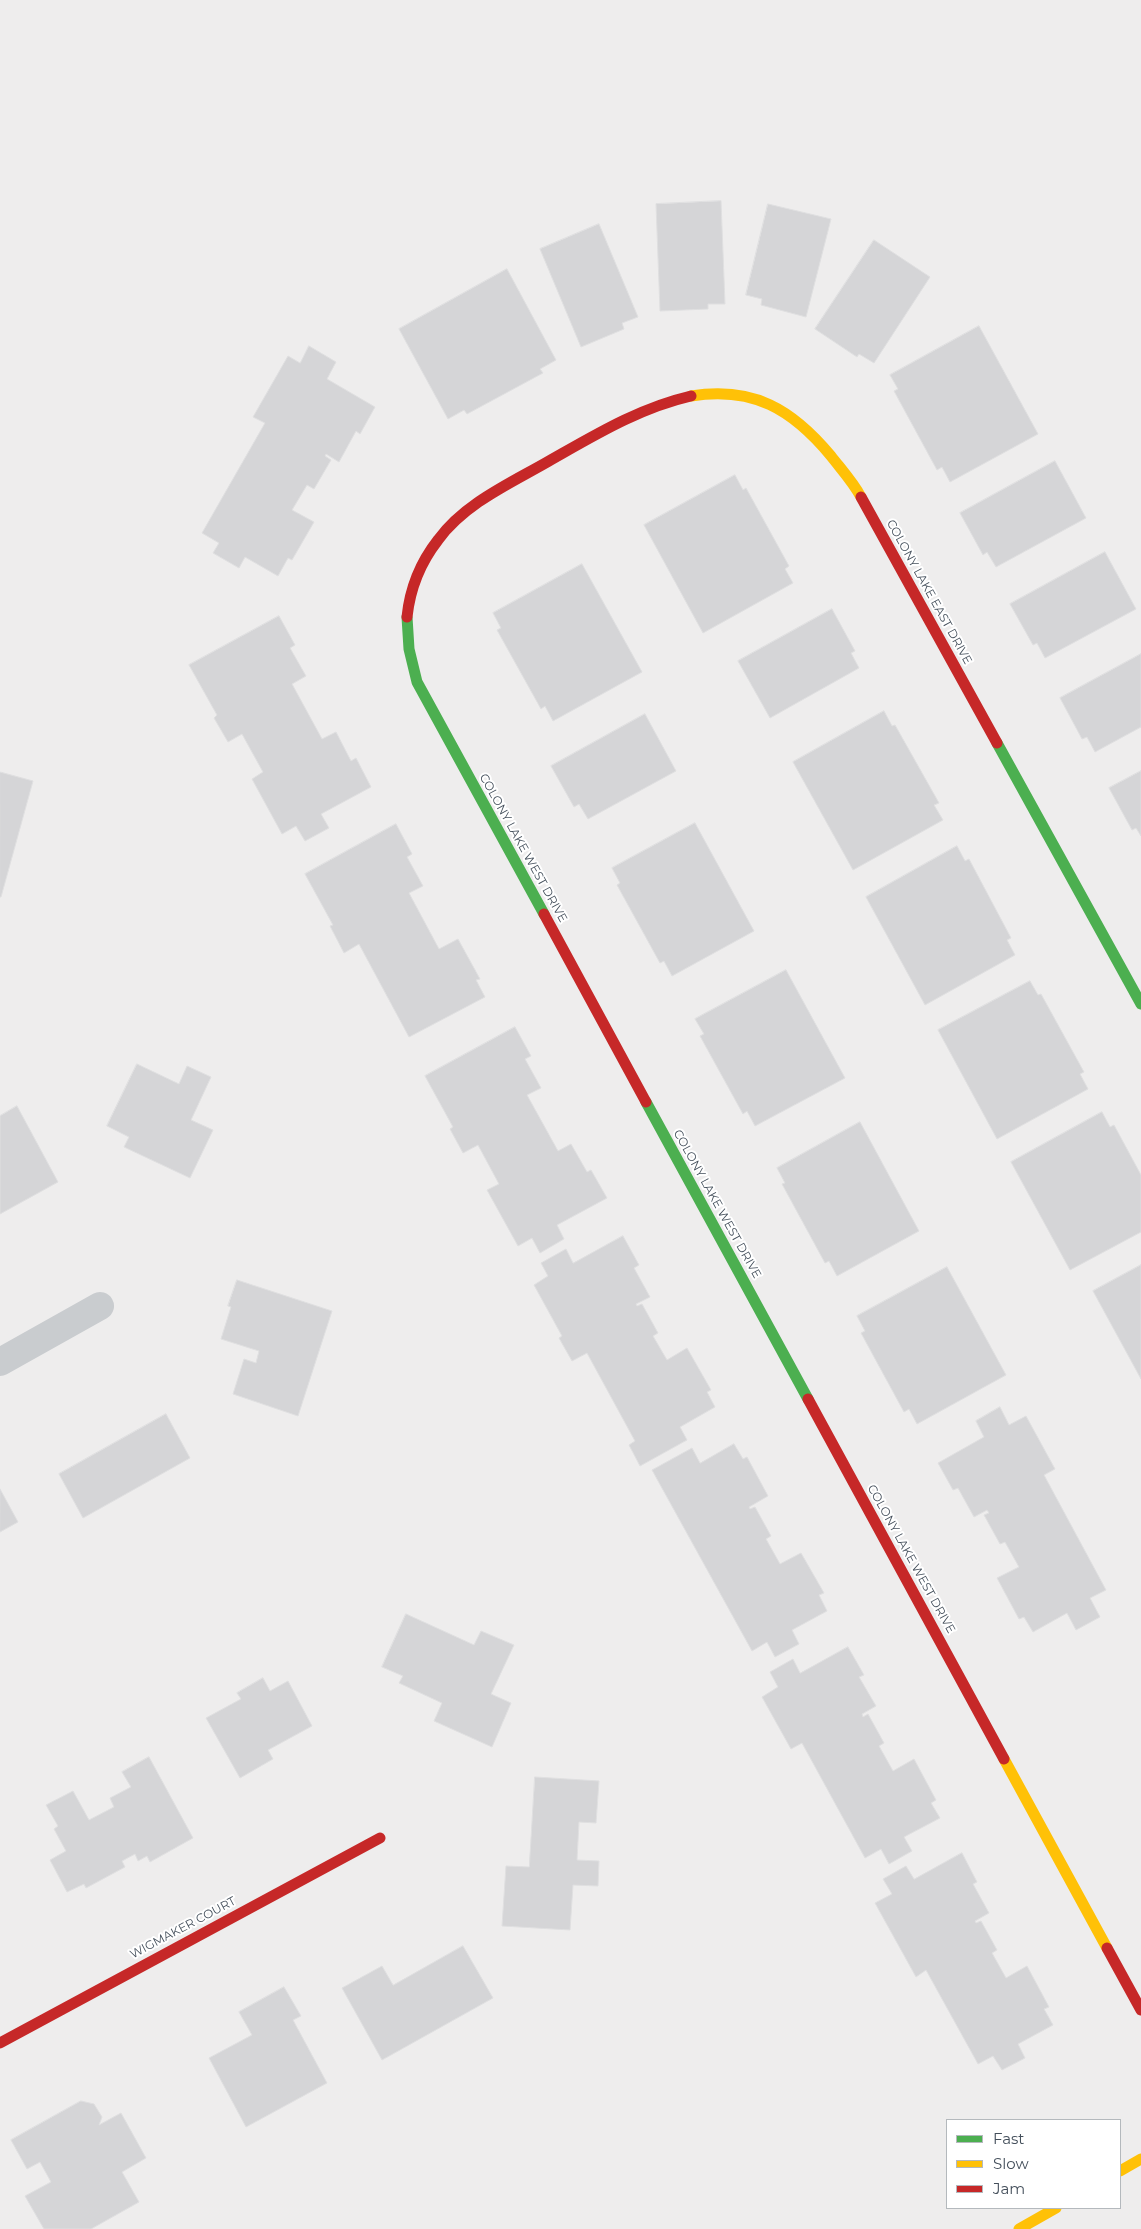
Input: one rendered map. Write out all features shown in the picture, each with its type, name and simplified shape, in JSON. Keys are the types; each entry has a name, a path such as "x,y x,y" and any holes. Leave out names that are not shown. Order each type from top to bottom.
{"street":[{"name":"COLONY LAKE EAST DRIVE","path":"568,451 615,424 656,406 697,396 730,392 752,397 778,407 804,427 839,466 859,494 1141,1004"},
{"name":"COLONY LAKE WEST DRIVE","path":"568,451 485,498 457,520 437,541 427,555 410,593 407,619 408,648 417,682 1141,2010"},
{"path":"0,1362 100,1306"},
{"name":"WIGMAKER COURT","path":"0,2044 380,1838"},
{"path":"1121,2170 1141,2158"},
{"path":"1019,2229 1054,2209"}],"building":[{"path":"721,201 725,304 708,304 708,309 660,311 656,204"},
{"path":"768,204 831,219 806,317 761,305 762,299 746,295"},
{"path":"599,224 638,317 622,323 624,329 581,347 540,249"},
{"path":"874,240 930,277 874,363 859,354 857,357 815,329"},
{"path":"507,269 556,360 540,369 543,373 467,414 464,410 448,419 399,329"},
{"path":"979,326 1038,434 950,482 942,467 937,470 894,391 898,389 890,375"},
{"path":"309,346 336,362 327,379 375,407 360,434 356,431 339,462 326,454 325,456 331,460 314,489 307,485 292,510 314,522 292,560 288,558 278,576 245,557 239,568 213,553 219,543 202,533 265,423 253,417 288,356 300,363"},
{"path":"1055,461 1086,518 996,567 987,552 983,555 960,513"},
{"path":"735,475 743,490 746,488 789,566 785,569 793,583 703,633 644,525"},
{"path":"1105,552 1136,609 1045,658 1037,643 1033,645 1010,604"},
{"path":"582,564 642,672 553,721 545,706 541,709 497,630 501,628 493,613"},
{"path":"832,609 855,651 851,653 859,668 770,718 738,661"},
{"path":"279,616 295,645 290,648 306,676 292,684 322,739 336,732 351,761 356,758 371,787 321,814 329,828 305,841 296,826 282,834 252,779 263,772 242,734 228,742 214,718 217,715 189,665"},
{"path":"1141,654 1141,727 1095,752 1087,737 1082,739 1060,698"},
{"path":"884,711 892,726 895,725 939,803 934,805 943,820 853,870 793,762"},
{"path":"645,714 676,771 588,819 579,804 574,807 551,766"},
{"path":"1141,771 1141,836 1136,828 1132,830 1109,788"},
{"path":"0,772 33,781 1,897 0,897"},
{"path":"695,823 754,931 672,976 664,961 660,963 617,885 620,883 612,868"},
{"path":"396,824 412,854 407,857 423,886 409,893 439,949 458,939 480,979 476,980 485,997 409,1037 359,944 344,953 330,926 333,925 305,874"},
{"path":"957,846 965,861 969,859 1011,938 1007,940 1015,955 925,1005 866,897"},
{"path":"786,970 845,1078 755,1126 747,1111 743,1114 700,1036 704,1034 695,1019"},
{"path":"1030,981 1038,995 1041,994 1084,1072 1080,1074 1088,1089 997,1139 938,1030"},
{"path":"515,1027 531,1056 525,1059 541,1088 527,1095 558,1151 571,1144 587,1172 591,1170 607,1198 557,1225 564,1239 540,1253 532,1238 518,1246 487,1190 499,1184 478,1145 463,1153 450,1129 453,1127 425,1076"},
{"path":"137,1064 179,1084 187,1066 211,1077 191,1120 213,1130 190,1178 124,1147 129,1137 107,1126"},
{"path":"17,1106 58,1182 0,1214 0,1116"},
{"path":"1102,1112 1110,1127 1114,1125 1141,1175 1141,1232 1070,1270 1011,1162"},
{"path":"860,1122 919,1231 837,1276 829,1261 825,1263 782,1184 785,1183 777,1168"},
{"path":"623,1236 639,1265 634,1268 650,1297 636,1304 637,1306 642,1304 658,1333 653,1336 667,1360 687,1348 711,1390 707,1392 715,1407 680,1427 687,1440 640,1466 629,1445 635,1441 587,1353 572,1361 559,1338 562,1336 534,1285 548,1276 541,1263 566,1249 573,1263"},
{"path":"1141,1265 1141,1379 1093,1291"},
{"path":"947,1267 1006,1375 917,1424 909,1409 904,1412 861,1333 865,1331 857,1316"},
{"path":"237,1280 332,1311 298,1416 233,1394 244,1359 256,1363 259,1351 221,1339 231,1307 228,1306"},
{"path":"1000,1407 1009,1425 1026,1416 1055,1469 1044,1475 1106,1590 1090,1598 1100,1617 1076,1630 1067,1613 1033,1632 1024,1617 1019,1619 997,1578 1019,1567 1005,1542 1000,1544 984,1515 989,1513 987,1510 974,1517 958,1488 953,1490 938,1463 984,1437 976,1421"},
{"path":"166,1414 190,1458 83,1518 59,1474"},
{"path":"734,1444 743,1459 747,1457 768,1496 749,1507 750,1509 755,1507 771,1536 766,1539 780,1564 801,1553 824,1593 819,1595 827,1611 792,1630 799,1644 775,1657 767,1642 752,1651 652,1470 692,1448 700,1463"},
{"path":"0,1489 18,1522 0,1532"},
{"path":"406,1614 474,1645 481,1631 514,1645 491,1694 511,1703 492,1747 434,1721 442,1703 399,1683 403,1676 382,1667"},
{"path":"848,1647 864,1675 859,1677 876,1706 862,1714 863,1717 868,1714 884,1743 879,1746 893,1771 914,1759 936,1800 931,1803 940,1818 904,1837 912,1851 889,1864 881,1849 865,1858 802,1743 791,1749 762,1697 778,1687 770,1672 793,1659 800,1673"},
{"path":"263,1678 270,1691 288,1681 312,1726 268,1750 273,1759 240,1778 206,1718 241,1699 237,1693"},
{"path":"149,1757 193,1838 150,1862 147,1856 138,1861 135,1854 122,1861 125,1867 86,1888 84,1884 67,1892 50,1860 66,1851 54,1829 58,1826 46,1805 73,1791 89,1820 114,1807 110,1798 131,1787 122,1772"},
{"path":"535,1777 599,1781 596,1823 579,1822 577,1860 599,1861 598,1886 573,1885 570,1930 502,1926 506,1866 529,1867"},
{"path":"962,1853 977,1882 973,1884 989,1913 975,1921 976,1923 981,1921 997,1950 992,1953 1006,1978 1027,1966 1049,2007 1044,2009 1053,2025 1018,2044 1025,2058 1002,2070 993,2056 978,2064 926,1970 916,1977 875,1903 892,1894 883,1879 906,1866 914,1879"},
{"path":"463,1946 493,1998 382,2060 342,1988 382,1966 393,1985"},
{"path":"284,1987 301,2016 293,2020 327,2083 246,2127 209,2058 252,2035 239,2012"},
{"path":"81,2101 94,2104 102,2117 99,2125 121,2113 146,2158 122,2172 139,2202 91,2229 44,2229 25,2196 51,2182 40,2162 27,2169 11,2140"}],"traffic: fast":[{"path":"407,617 409,649 417,682 544,914"},
{"path":"997,743 1141,1004"},
{"path":"646,1102 808,1399"}],"traffic: slow":[{"path":"691,396 713,394 752,398 786,414 801,425 831,456 861,497"},
{"path":"1004,1759 1107,1948"},
{"path":"1121,2170 1141,2159"},
{"path":"1019,2229 1054,2209"}],"traffic: jam":[{"path":"407,617 413,586 421,567 438,540 461,515 504,486 618,423 653,408 691,396"},
{"path":"861,497 997,743"},
{"path":"544,914 646,1102"},
{"path":"808,1399 1004,1759"},
{"path":"0,2043 380,1838"},
{"path":"1107,1948 1141,2010"}]}
